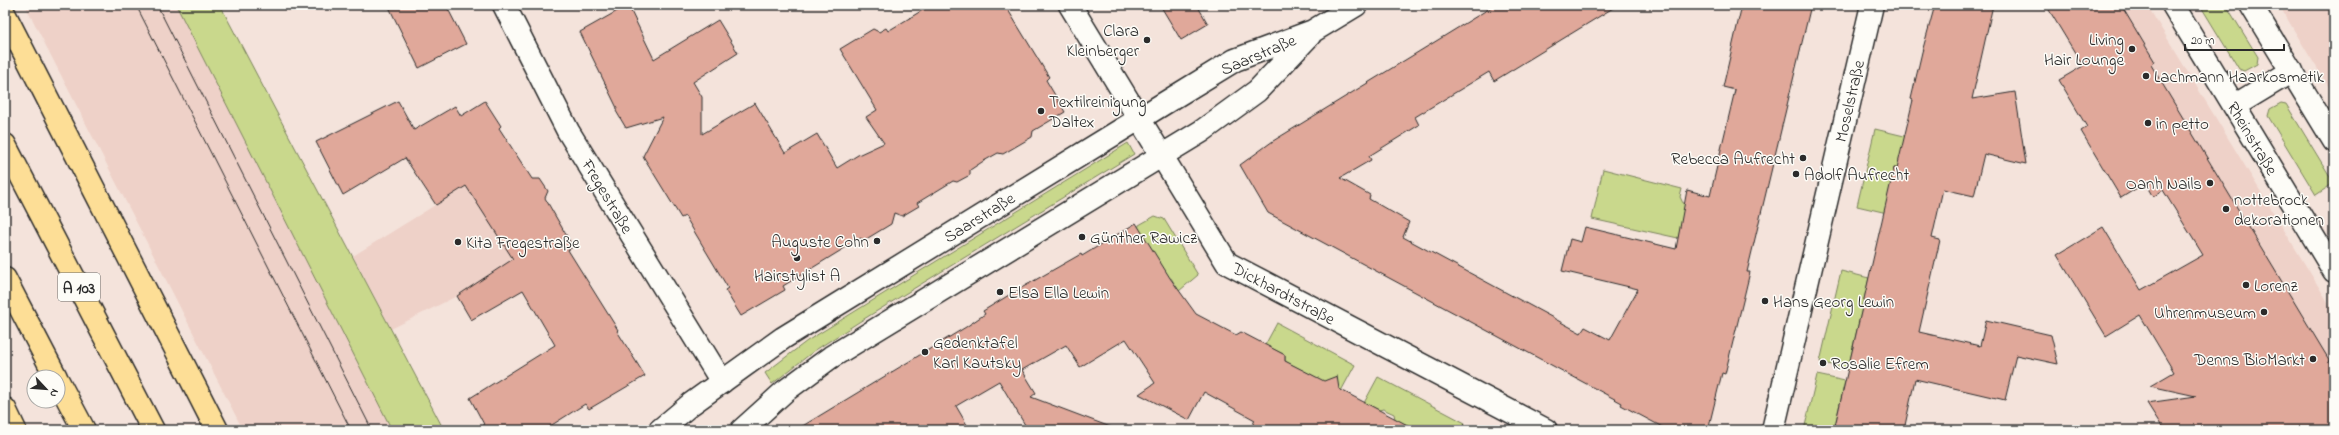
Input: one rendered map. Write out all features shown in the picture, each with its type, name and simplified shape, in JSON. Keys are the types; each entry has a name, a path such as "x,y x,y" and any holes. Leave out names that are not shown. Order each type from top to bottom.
{"highway":[{"path":"5,15 217,430"},
{"name":"A 103","path":"5,145 153,430"},
{"path":"5,279 52,369"},
{"path":"66,396 84,430"},
{"path":"5,409 15,430"}],"street":[{"name":"Fregestraße","path":"504,5 568,131 722,382"},
{"name":"Dickhardtstraße","path":"1070,5 1161,157 1227,263 1546,430"},
{"name":"Saarstraße","path":"660,430 722,382 783,338 1138,119 1235,60 1313,31 1356,5"},
{"name":"Moselstraße","path":"1772,430 1872,5"},
{"name":"Rheinstraße","path":"2173,5 2334,271"},
{"path":"2251,5 2334,141"},
{"name":"Saarstraße","path":"747,428 785,391 831,357 1202,131 1257,90 1313,31"},
{"path":"2234,106 2292,71"}],"shaded area":[{"path":"25,5 176,5 392,430 243,430"},
{"path":"2091,5 2147,5 2334,312 2334,406"},
{"path":"2279,5 2334,5 2334,95 2307,52"},
{"name":"Kita Fregestraße","path":"516,155 532,179 540,179 548,191 545,199 563,227 457,296 391,329 353,256"}],"green space":[{"path":"176,5 220,5 444,430 392,430"},
{"path":"2200,5 2226,5 2258,57 2257,64 2244,71 2239,69"},
{"path":"2281,103 2286,104 2334,183 2316,195 2268,116 2270,109"},
{"path":"1875,129 1950,147 1898,169 1894,168 1887,213 1857,206"},
{"path":"1128,143 1134,154 859,322 814,351 772,384 765,373 807,341"},
{"path":"1603,169 1682,189 1680,197 1683,203 1688,204 1678,238 1592,219"},
{"path":"1155,216 1164,219 1198,275 1179,291 1171,278 1167,280 1137,233 1139,225"},
{"path":"1841,271 1869,278 1848,369 1820,362"},
{"path":"1277,323 1355,365 1341,391 1285,361 1285,355 1273,349 1266,351 1263,349"},
{"path":"1817,375 1845,381 1834,430 1804,430"},
{"path":"1378,377 1465,423 1462,430 1415,430 1395,419 1394,414 1383,409 1379,410 1364,403"}],"building":[{"path":"388,5 446,5 466,44 419,68"},
{"path":"628,5 654,59 718,20 738,53 693,82 702,97 702,134 755,103 785,153 817,134 837,168 858,155 884,143 866,117 877,110 840,49 873,29 879,32 886,28 888,31 931,5 1005,5 1049,77 1046,80 1065,112 1033,131 1032,137 1003,154 998,153 982,162 970,170 970,175 957,182 953,181 917,203 919,206 902,216 894,213 891,224 863,241 861,238 783,286 785,290 741,316 725,290 728,288 685,216 681,218 643,156 663,117 626,128 616,111 617,108 580,32"},
{"path":"1160,5 1197,5 1208,24 1181,40"},
{"path":"1495,5 1618,5 1494,81 1489,72 1415,117 1419,125 1369,156 1371,160 1340,178 1370,195 1369,199 1409,222 1403,237 1581,333 1585,327 1610,340 1638,289 1562,271 1570,239 1581,242 1585,227 1676,249 1687,190 1710,196 1735,90 1723,87 1742,5 1811,5 1747,272 1750,272 1744,297 1725,374 1722,373 1708,430 1668,430 1621,405 1622,403 1268,213 1240,165 1273,141"},
{"path":"1935,5 1993,5 1972,99 2015,92 2026,164 1984,154 1974,196 1943,189 1932,238 1940,240 1919,332 1980,346 1986,320 2051,335 2058,364 2016,355 2005,400 1915,379 1904,430 1834,430 1894,168 1897,168 1913,100 1911,99"},
{"path":"2046,5 2121,5 2155,62 2151,65 2334,368 2334,430 2164,430 2147,403 2196,396 2150,386 2174,372 2140,315 2106,336 2057,255 2103,227 2141,290 2203,255 2163,190 2153,197 2145,183 2121,198 2081,131 2087,127 2059,80 2083,66"},
{"path":"398,101 414,130 455,106 461,116 485,101 501,126 499,128 532,179 540,179 548,191 545,198 573,247 568,250 645,376 589,409 585,404 544,430 487,430 470,398 555,345 523,290 471,320 457,296 513,259 466,186 436,205 405,158 343,195 316,142"},
{"path":"1136,223 1170,278 1196,314 1236,335 1241,332 1285,355 1285,361 1324,381 1337,376 1339,389 1417,430 1250,430 1255,420 1204,392 1189,420 1139,394 1155,383 1126,339 1080,367 1066,345 1022,370 1036,393 1031,397 1113,428 1112,430 1028,430 999,381 956,406 970,430 796,430 966,327 985,314 983,311 1009,295 1081,254 1082,256"}],"tram line":[{"path":"136,5 351,430"},
{"path":"157,5 372,430"}],"place":[{"name":"Clara Kleinberger","path":"1147,40"},
{"name":"Living Hair Lounge","path":"2132,49"},
{"name":"Lachmann Haarkosmetik","path":"2146,76"},
{"name":"Textilreinigung Daltex","path":"1041,111"},
{"name":"in petto","path":"2148,123"},
{"name":"Rebecca Aufrecht","path":"1803,158"},
{"name":"Adolf Aufrecht","path":"1796,174"},
{"name":"Oanh Nails","path":"2210,183"},
{"name":"nottebrock dekorationen","path":"2226,209"},
{"name":"Günther Rawicz","path":"1082,237"},
{"name":"Auguste Cohn","path":"877,241"},
{"name":"Kita Fregestraße","path":"458,242"},
{"name":"Hairstylist A","path":"797,258"},
{"name":"Lorenz","path":"2246,285"},
{"name":"Elsa Ella Lewin","path":"1000,292"},
{"name":"Hans Georg Lewin","path":"1765,301"},
{"name":"Uhrenmuseum","path":"2264,312"},
{"name":"Gedenktafel Karl Kautsky","path":"925,352"},
{"name":"Denns BioMarkt","path":"2313,359"},
{"name":"Rosalie Efrem","path":"1823,363"}]}
